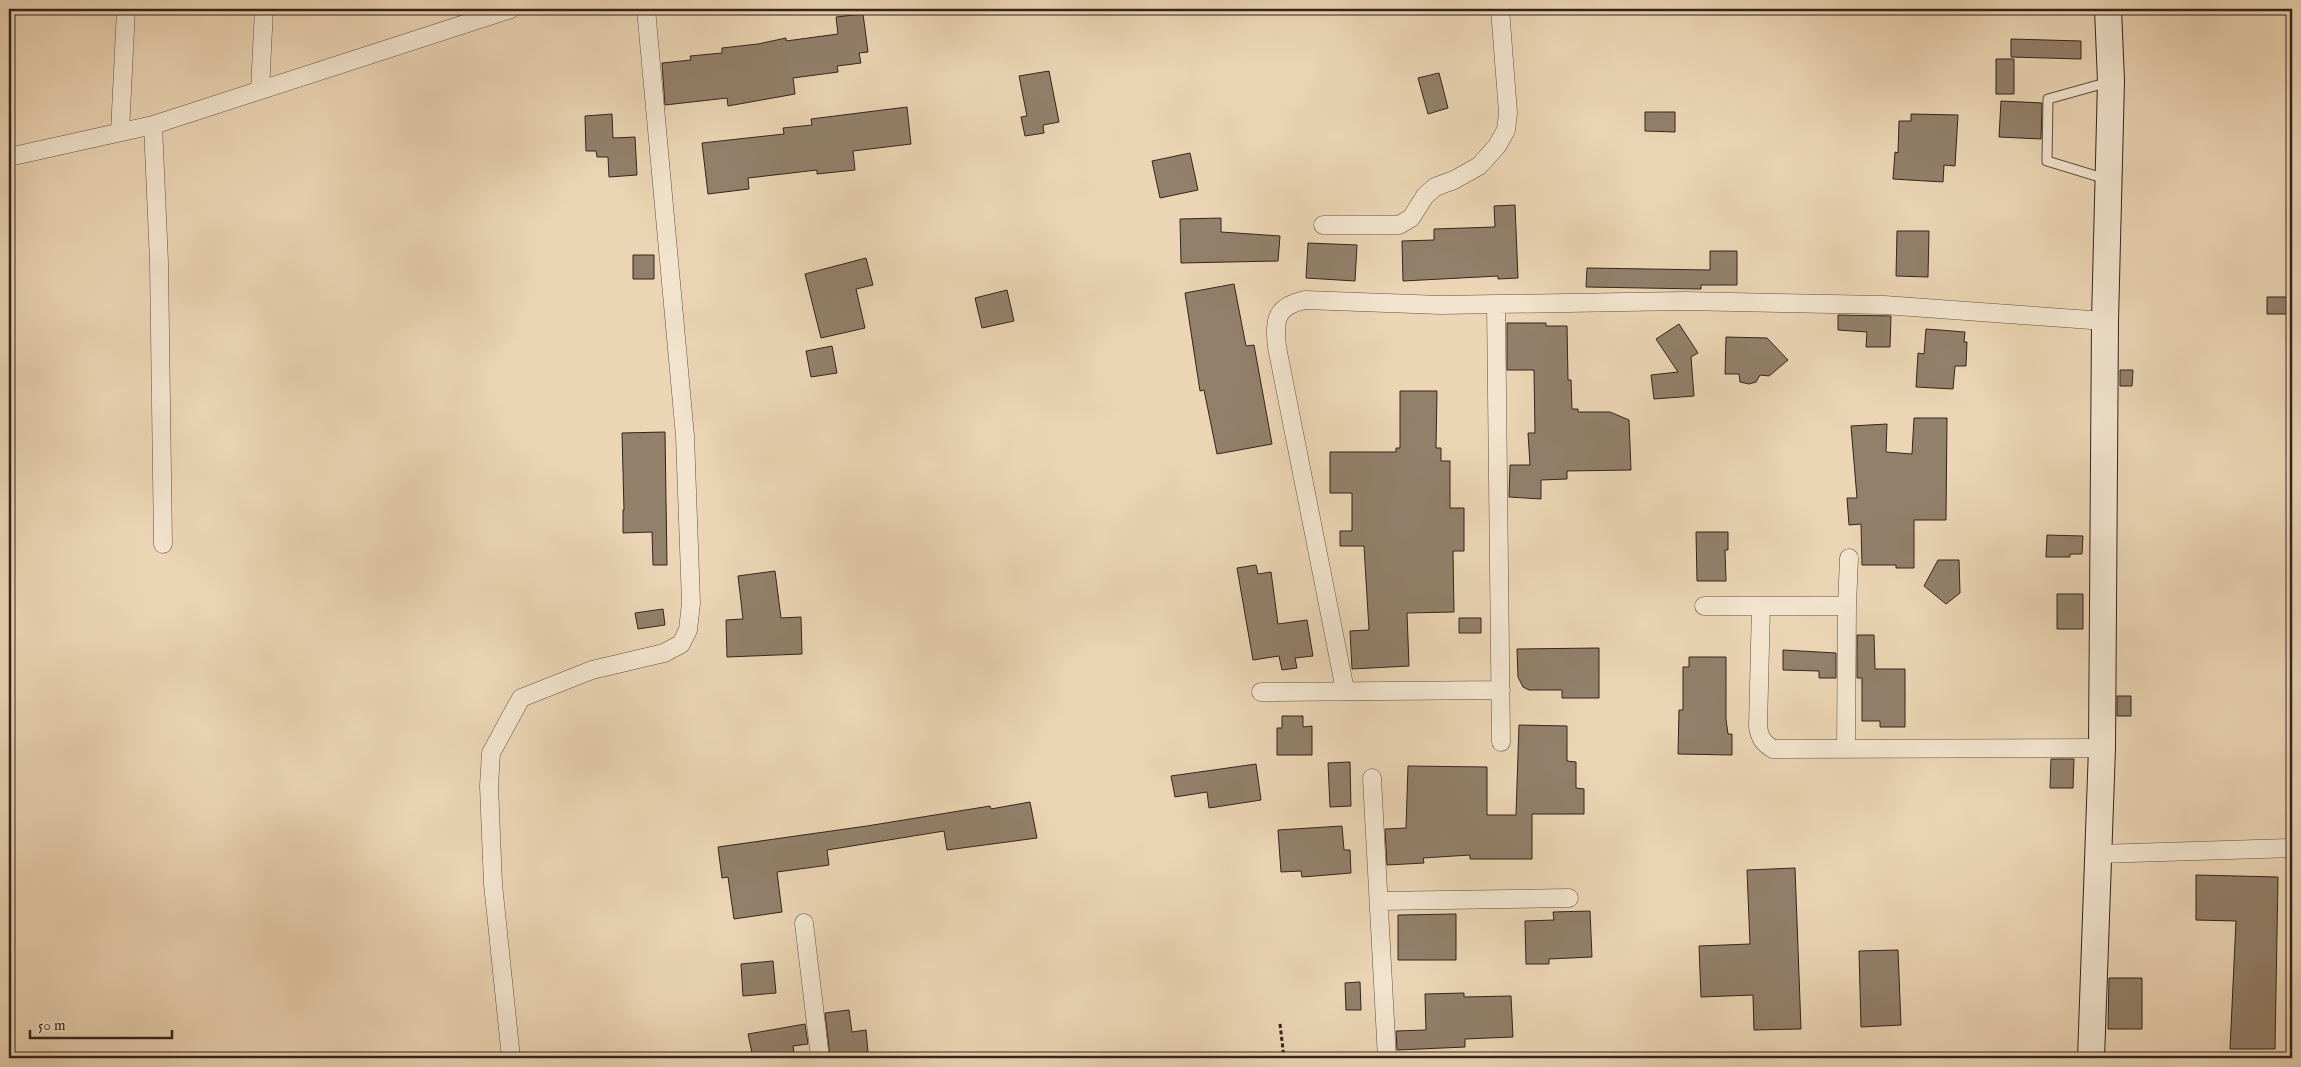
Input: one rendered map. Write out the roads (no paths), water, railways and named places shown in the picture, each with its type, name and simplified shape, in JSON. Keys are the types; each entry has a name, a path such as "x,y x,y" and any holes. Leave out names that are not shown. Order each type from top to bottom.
{"main road":[{"path":"2092,1058 2102,748 2106,321 2111,81 2108,9"}],"street":[{"path":"120,132 126,9"},
{"path":"260,90 264,9"},
{"path":"9,157 153,125 511,9"},
{"path":"511,1058 493,884 489,786 490,753 521,698 592,670 664,653 681,644 688,630 691,603 684,436 646,9"},
{"path":"1323,225 1399,224 1411,218 1425,196 1435,187 1454,180 1479,166 1497,146 1506,130 1508,113 1500,9"},
{"path":"153,125 159,272 163,544"},
{"path":"1345,690 1277,347 1276,320 1281,310 1291,303 1305,300 1496,305 1587,301 1684,301 1884,305 2106,321"},
{"path":"1496,305 1501,742"},
{"path":"1846,750 1849,558"},
{"path":"1704,606 1847,606"},
{"path":"1761,606 1758,717 1760,737 1765,744 1773,749 2102,748"},
{"path":"1261,692 1501,690"},
{"path":"1372,778 1387,1058"},
{"path":"2098,854 2292,848"},
{"path":"1380,901 1569,898"},
{"path":"804,923 820,1058"}],"lane":[{"path":"2108,180 2047,161 2048,99 2111,81"}]}
